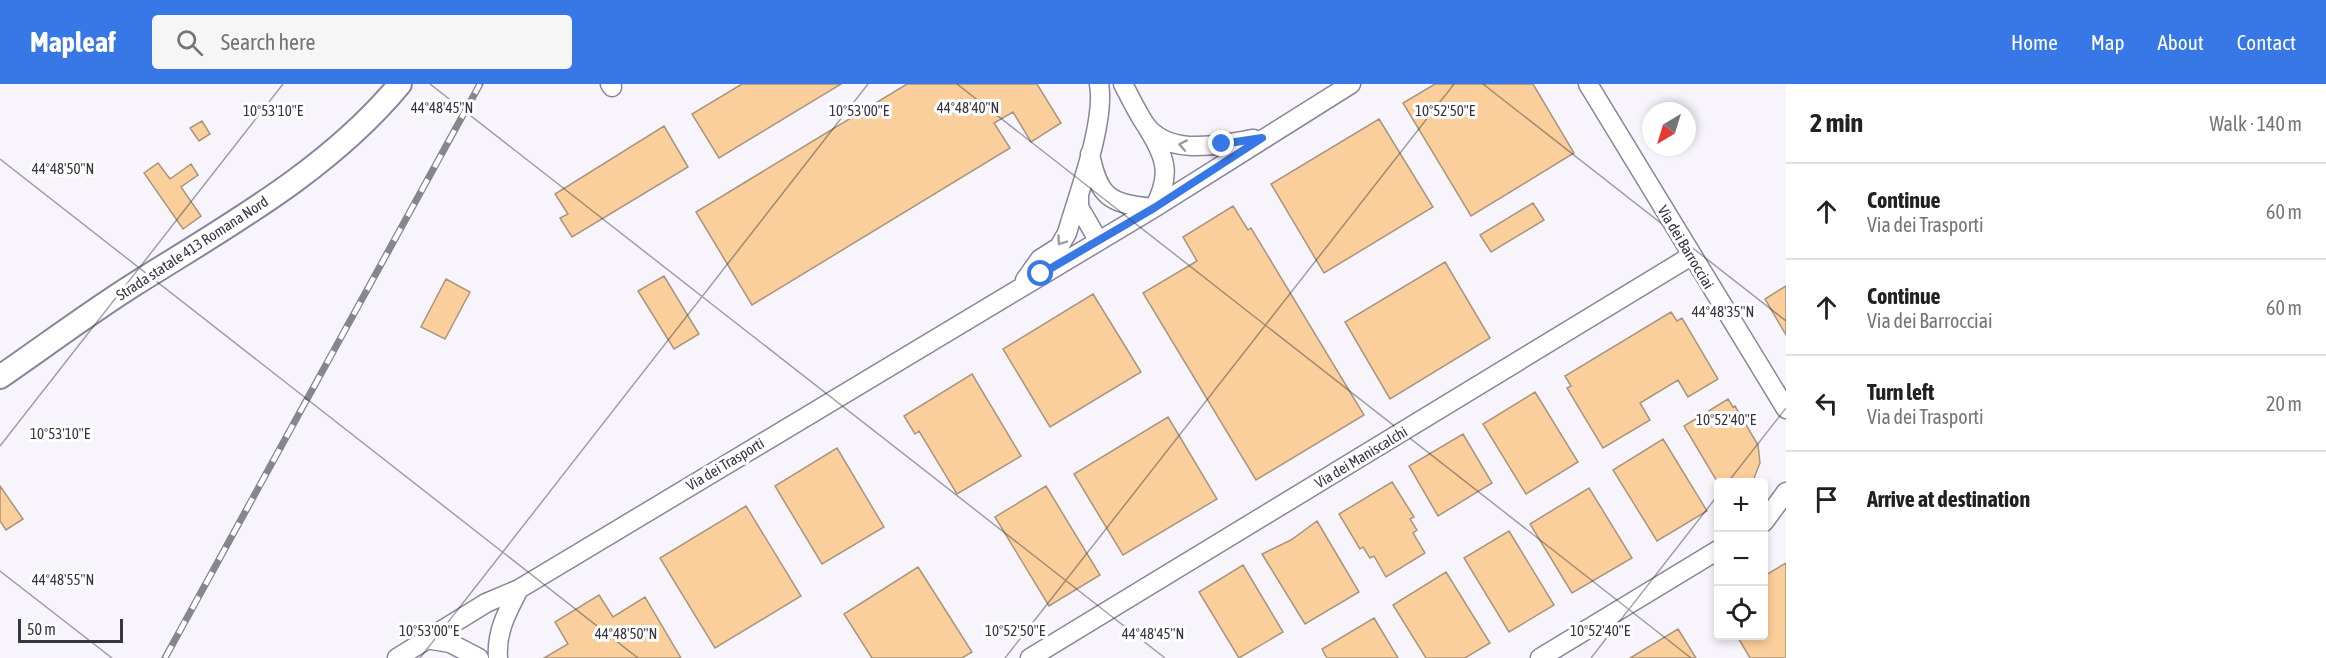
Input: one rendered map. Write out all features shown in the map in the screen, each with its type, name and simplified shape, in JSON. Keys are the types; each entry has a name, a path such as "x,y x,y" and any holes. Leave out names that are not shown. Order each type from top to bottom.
{"main road":[{"name":"Strada statale 413 Romana Nord","path":"0,377 135,284 214,237 311,168 381,108 400,84"}],"street":[{"name":"Via dei Trasporti","path":"1022,285 1040,259 1059,247 1067,233 1090,152 1100,103 1099,84"},
{"path":"1123,84 1159,149 1165,170 1162,191 1154,208"},
{"path":"1154,208 1351,84"},
{"name":"Via dei Barrocciai","path":"1588,84 1786,409"},
{"path":"1146,127 1167,140 1189,146 1203,147 1262,138"},
{"name":"Via dei Trasporti","path":"1090,152 1098,183 1111,200 1121,204 1154,208"},
{"name":"Via dei Trasporti","path":"1079,191 1079,207 1098,240"},
{"name":"Via dei Trasporti","path":"402,655 486,603 519,589 1022,285 1154,208"},
{"name":"Via dei Maniscalchi","path":"1030,658 1691,256"},
{"path":"1768,517 1786,492"},
{"path":"1768,520 1786,509"},
{"path":"1540,658 1714,553"},
{"path":"498,658 497,641 506,613 519,589"},
{"path":"426,639 450,643 479,658"}],"building":[{"path":"742,84 841,84 719,158 692,114"},
{"path":"907,84 1037,84 1061,123 1031,142 1013,112 994,123 1010,148 752,305 696,212"},
{"path":"1435,84 1533,84 1574,153 1471,216 1403,103"},
{"path":"1379,119 1433,207 1324,273 1271,184"},
{"path":"202,121 210,134 199,141 190,128"},
{"path":"664,126 688,167 572,237 560,218 568,214 555,194"},
{"path":"158,163 170,179 191,164 198,175 181,187 201,216 183,229 144,173"},
{"path":"1533,203 1544,220 1491,252 1480,235"},
{"path":"1233,206 1248,230 1251,228 1364,415 1256,480 1143,293 1197,261 1183,237"},
{"path":"1445,262 1490,338 1390,399 1345,322"},
{"path":"664,276 699,334 674,349 638,291"},
{"path":"446,279 470,292 445,339 421,327"},
{"path":"1786,286 1786,335 1765,299"},
{"path":"1093,294 1141,372 1050,427 1003,349"},
{"path":"1671,312 1677,321 1682,318 1718,379 1688,397 1678,380 1640,403 1650,420 1603,448 1567,388 1571,386 1565,376"},
{"path":"972,374 1021,456 957,494 919,431 915,434 904,416"},
{"path":"1535,392 1578,462 1526,494 1483,424"},
{"path":"1728,399 1733,407 1735,406 1758,445 1760,463 1754,478 1715,478 1684,426"},
{"path":"1168,417 1217,499 1123,555 1074,474"},
{"path":"1463,434 1492,483 1438,516 1409,466"},
{"path":"1663,439 1707,511 1657,541 1613,470"},
{"path":"837,448 884,527 822,564 775,486"},
{"path":"1392,482 1414,517 1410,519 1417,530 1413,533 1425,553 1386,577 1374,556 1370,558 1363,547 1360,549 1339,514"},
{"path":"0,486 23,519 6,530 0,521"},
{"path":"1046,486 1100,575 1049,606 995,517"},
{"path":"1589,488 1632,558 1572,593 1530,524"},
{"path":"746,506 801,596 715,648 660,558"},
{"path":"1317,521 1359,592 1305,624 1262,554 1291,540"},
{"path":"1509,531 1554,605 1509,632 1464,558"},
{"path":"1786,563 1786,658 1750,658 1739,640 1768,640 1768,574"},
{"path":"1243,565 1283,632 1239,658 1199,592"},
{"path":"918,567 972,652 962,658 872,658 844,614"},
{"path":"1446,572 1490,643 1465,658 1426,658 1393,605"},
{"path":"599,595 613,617 645,597 681,658 544,658 568,644 555,622"},
{"path":"1374,618 1398,658 1327,658 1322,649"},
{"path":"1678,629 1696,658 1630,658"}],"railway":[{"path":"165,658 480,84"}],"route":[{"path":"1041,274 1154,208 1262,138 1222,144"}]}
